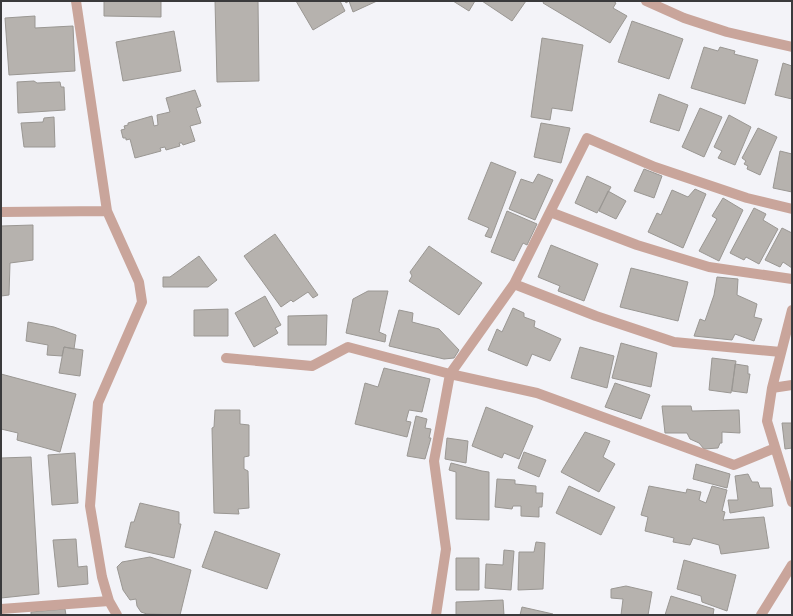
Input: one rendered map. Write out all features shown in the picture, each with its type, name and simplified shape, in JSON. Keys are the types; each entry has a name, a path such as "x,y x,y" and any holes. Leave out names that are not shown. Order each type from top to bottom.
{"street":[{"path":"76,1 107,211 139,282 142,302 98,404 90,506 102,577 110,601 117,615"},
{"path":"646,1 684,18 727,32 792,46"},
{"path":"436,615 446,549 434,461 450,374 514,284 587,138 655,167 747,198 792,209"},
{"path":"1,212 107,211"},
{"path":"550,212 637,245 709,267 792,278"},
{"path":"514,284 596,316 674,342 781,352"},
{"path":"792,310 772,388 767,421 792,502"},
{"path":"226,358 312,366 348,347 450,374 537,393 734,465 775,448"},
{"path":"772,388 792,385"},
{"path":"761,615 792,565"},
{"path":"1,609 110,601"}],"building":[{"path":"104,1 161,1 161,17 104,16"},
{"path":"215,1 258,1 259,81 217,82"},
{"path":"296,1 340,1 345,11 313,30"},
{"path":"349,1 377,1 353,12"},
{"path":"453,1 475,1 469,11"},
{"path":"482,1 526,1 512,21"},
{"path":"544,1 613,1 616,3 613,8 627,16 610,43 543,3"},
{"path":"35,16 35,28 73,26 75,71 9,75 5,18"},
{"path":"632,21 683,39 669,79 618,62"},
{"path":"174,31 181,71 123,81 116,42"},
{"path":"542,38 583,45 572,111 552,108 550,120 531,117"},
{"path":"704,47 718,51 720,47 735,51 734,54 758,60 745,104 691,88"},
{"path":"783,63 792,66 792,99 775,95"},
{"path":"34,81 37,83 60,82 61,87 64,87 65,110 18,113 17,82"},
{"path":"195,90 201,106 196,108 201,123 190,126 195,141 183,145 182,143 179,143 180,146 166,150 165,147 160,148 161,151 135,158 130,139 126,140 126,138 123,138 121,130 125,129 124,126 128,125 128,123 152,116 154,126 158,125 157,115 170,112 166,98"},
{"path":"659,94 688,105 679,131 650,122"},
{"path":"700,108 722,117 704,157 682,147"},
{"path":"729,115 751,127 735,165 718,158 722,151 714,147"},
{"path":"54,117 55,147 24,147 21,123 43,122 44,118"},
{"path":"541,123 570,128 561,163 534,157"},
{"path":"758,128 777,137 760,175 747,169 748,166 744,164 746,161 742,158"},
{"path":"780,151 792,154 792,192 773,188"},
{"path":"491,162 516,172 491,238 485,236 489,228 468,219"},
{"path":"644,169 662,176 654,198 634,191"},
{"path":"538,174 553,180 535,220 509,209 521,179 533,183"},
{"path":"587,176 611,187 597,213 575,203"},
{"path":"695,189 706,194 683,248 648,232 657,213 661,215 672,190 688,197"},
{"path":"608,191 626,201 616,219 599,211"},
{"path":"723,198 743,210 719,261 699,251 717,219 712,216"},
{"path":"754,208 766,214 763,220 778,229 759,264 746,257 744,260 730,253"},
{"path":"507,211 537,224 527,245 523,243 514,261 491,252"},
{"path":"33,225 33,260 10,263 9,295 1,296 1,226"},
{"path":"782,228 792,233 792,268 783,262 780,267 765,260"},
{"path":"275,234 318,295 313,298 308,292 293,302 291,300 281,307 244,256"},
{"path":"551,245 598,264 584,301 558,291 560,286 538,277"},
{"path":"429,246 482,283 459,315 409,281 412,276 410,272"},
{"path":"199,256 217,280 208,287 163,287 163,277 170,277"},
{"path":"631,268 688,282 678,321 620,307"},
{"path":"717,277 738,279 737,295 757,304 754,317 762,319 754,341 735,334 732,340 694,336 700,319 705,321 714,295"},
{"path":"368,291 388,291 379,332 386,335 385,342 346,333 353,299"},
{"path":"265,296 281,325 275,328 278,333 254,347 235,313"},
{"path":"513,308 524,313 524,317 535,321 534,327 561,339 550,361 532,354 527,366 488,350 497,329 502,332"},
{"path":"228,309 228,336 194,336 194,310"},
{"path":"399,310 413,313 412,322 439,329 459,350 454,358 444,359 389,346"},
{"path":"327,315 326,345 288,345 288,316"},
{"path":"28,322 54,327 76,335 74,349 64,347 62,356 47,355 48,345 26,341"},
{"path":"621,343 657,353 651,387 612,378"},
{"path":"64,347 83,350 80,376 59,373"},
{"path":"580,347 614,356 607,388 571,378"},
{"path":"712,358 736,361 731,393 709,390"},
{"path":"735,364 748,366 748,374 750,374 747,393 732,391"},
{"path":"384,368 430,379 422,412 409,410 406,421 411,422 407,437 355,424 365,383 378,387"},
{"path":"1,374 76,394 60,452 17,440 18,433 1,429"},
{"path":"615,383 650,395 641,419 605,407"},
{"path":"662,406 691,406 692,411 739,410 740,433 722,432 722,443 720,443 718,448 704,449 699,443 690,439 687,433 665,433"},
{"path":"486,407 533,426 519,459 504,453 502,458 472,446"},
{"path":"215,410 240,410 240,424 249,425 249,456 244,457 244,469 248,471 249,508 238,509 239,514 214,513 212,428 214,427"},
{"path":"416,416 427,419 425,428 431,429 429,438 431,438 425,459 407,456"},
{"path":"782,423 792,423 792,448 785,449"},
{"path":"585,432 610,441 603,457 615,464 599,492 561,472"},
{"path":"447,438 468,441 466,463 445,459"},
{"path":"524,452 546,460 539,477 518,468"},
{"path":"75,453 78,503 52,505 48,455"},
{"path":"31,457 39,594 1,598 1,458"},
{"path":"451,463 489,472 489,520 456,519 456,472 449,470"},
{"path":"696,464 730,474 727,488 693,479"},
{"path":"748,474 752,482 758,482 760,488 771,488 773,506 730,513 728,500 738,500 735,476"},
{"path":"497,479 515,480 515,484 536,486 536,493 543,493 542,507 539,507 539,517 521,516 521,506 513,506 512,509 495,507"},
{"path":"569,486 615,507 601,535 556,513"},
{"path":"649,486 686,493 687,489 701,492 699,500 706,503 712,486 727,490 722,511 725,512 723,520 764,517 769,548 721,554 719,545 693,538 690,545 673,542 674,538 645,531 648,517 641,515"},
{"path":"140,503 179,512 179,524 181,524 174,558 125,547 131,522 134,522"},
{"path":"215,531 280,554 267,589 202,567"},
{"path":"76,539 78,567 87,566 88,584 58,587 53,540"},
{"path":"536,542 545,543 543,589 518,590 519,552 534,552"},
{"path":"504,550 514,551 511,590 485,588 486,564 503,565"},
{"path":"150,557 191,570 180,615 147,614 141,612 137,606 136,599 130,600 123,590 117,567 122,562"},
{"path":"456,558 479,558 479,590 456,590"},
{"path":"684,560 736,575 727,611 702,602 701,596 677,589"},
{"path":"626,586 652,592 648,615 621,615 623,599 611,598 611,589"},
{"path":"671,596 714,609 713,615 665,615"},
{"path":"503,600 504,615 456,615 456,602"},
{"path":"522,607 553,614 553,615 520,615"},
{"path":"65,609 66,615 31,615 31,612"}]}
